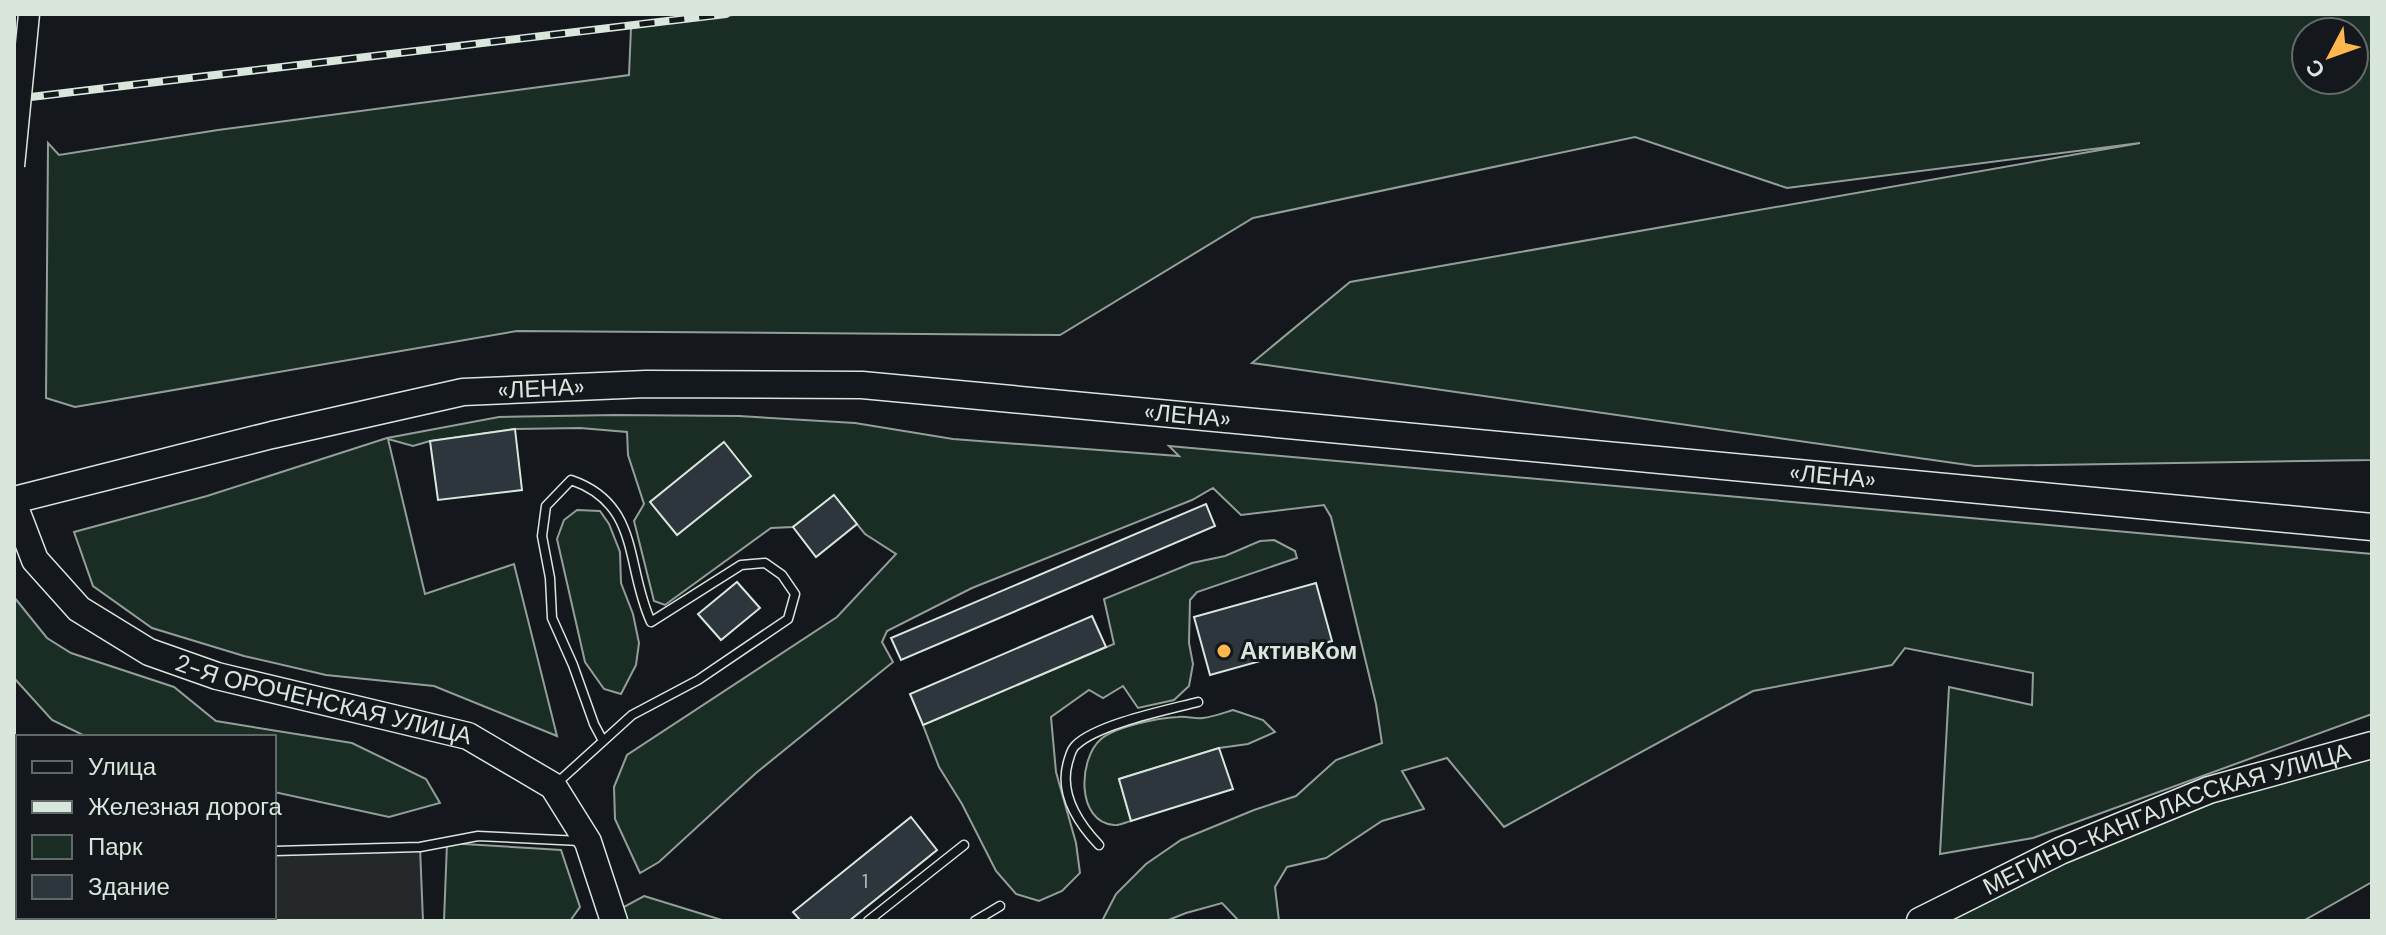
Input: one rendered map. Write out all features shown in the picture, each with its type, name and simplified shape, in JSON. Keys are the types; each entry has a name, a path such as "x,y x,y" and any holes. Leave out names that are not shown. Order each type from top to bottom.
{"main road":[{"name":"«ЛЕНА»","path":"14,502 272,435 463,392 646,384 846,385 2372,527"},
{"name":"2-Я ОРОЧЕНСКАЯ УЛИЦА","path":"14,502 35,560 79,609 149,652 217,676 468,736 553,786 588,842 612,918"},
{"name":"МЕГИНО-КАНГАЛАССКАЯ УЛИЦА","path":"1920,921 2060,851 2209,790 2372,745"}],"street":[{"path":"14,166 29,14"}],"lane":[{"path":"553,786 632,715 698,680 788,619 795,594 782,575 765,563 741,565 651,622 631,559 626,527 608,500 590,486 571,480 546,506 542,536 550,578 552,618 603,741"},
{"path":"1099,845 1079,822 1066,790 1065,772 1073,747 1116,725 1198,702"},
{"path":"276,851 420,847 478,836 588,842"},
{"path":"868,921 964,845"},
{"path":"975,921 1000,906"}],"green space":[{"path":"741,14 2372,14 2372,460 1975,466 1252,363 1350,282 2140,143 1787,188 1635,137 1253,218 1060,335 517,331 75,407 46,398 48,143 59,155 218,130 629,75 631,28"},
{"path":"739,416 855,423 953,439 1179,456 1169,446 2372,554 2372,714 2033,838 1940,854 1949,687 2032,705 2033,673 1905,648 1892,665 1753,691 1504,827 1447,758 1402,771 1424,809 1382,821 1326,858 1287,867 1275,887 1279,921 1239,921 1222,903 1166,921 1102,921 1116,894 1146,864 1181,840 1296,796 1336,760 1382,743 1376,704 1331,517 1324,505 1241,515 1213,488 1192,500 972,588 887,631 882,642 893,662 756,773 659,862 640,873 615,819 614,787 627,755 837,617 896,554 865,534 834,496 793,527 771,528 665,605 654,601 634,521 644,504 628,455 627,432 580,428 515,429 413,446 388,439 425,594 514,564 557,736 434,686 326,675 244,656 152,628 93,586 74,532 207,496 387,438 499,417"},
{"path":"577,510 600,511 620,552 621,583 633,614 639,643 636,665 621,694 604,689 585,662 557,539 564,520"},
{"path":"1274,540 1295,551 1297,558 1197,592 1190,600 1189,643 1193,664 1189,686 1174,700 1138,708 1123,686 1103,698 1089,690 1051,717 1056,772 1076,843 1080,873 1062,891 1039,901 1016,894 996,871 939,767 923,725 1114,644 1104,599 1192,563 1225,556 1260,541"},
{"path":"14,597 47,638 71,653 174,687 216,721 352,743 426,779 440,803 389,817 276,792 276,735 83,735 52,720 14,678"},
{"path":"1233,710 1263,720 1275,732 1248,744 1219,748 1119,779 1131,821 1114,825 1102,821 1093,813 1087,802 1085,774 1093,748 1101,739 1117,730 1149,721 1203,718"},
{"path":"2372,745 2372,882 2303,921 1920,921 2060,851"},
{"path":"447,843 561,850 580,907 570,921 444,921"},
{"path":"644,896 725,921 614,921 611,914"}],"shaded area":[{"path":"420,847 423,921 217,921 276,919 276,851"}],"building":[{"path":"515,429 522,490 438,500 430,441"},
{"path":"724,442 751,476 677,535 650,502"},
{"path":"834,495 857,524 816,557 793,527"},
{"path":"1206,504 1215,526 901,660 891,638"},
{"path":"737,582 760,608 721,640 698,614"},
{"path":"1316,583 1332,641 1210,675 1194,617"},
{"path":"1092,616 1106,647 923,725 910,694"},
{"path":"1219,748 1233,789 1131,821 1119,779"},
{"path":"911,817 937,850 849,921 801,921 793,912"}],"railway":[{"path":"14,99 726,14"}],"place":[{"name":"АктивКом","path":"1224,651"}]}
